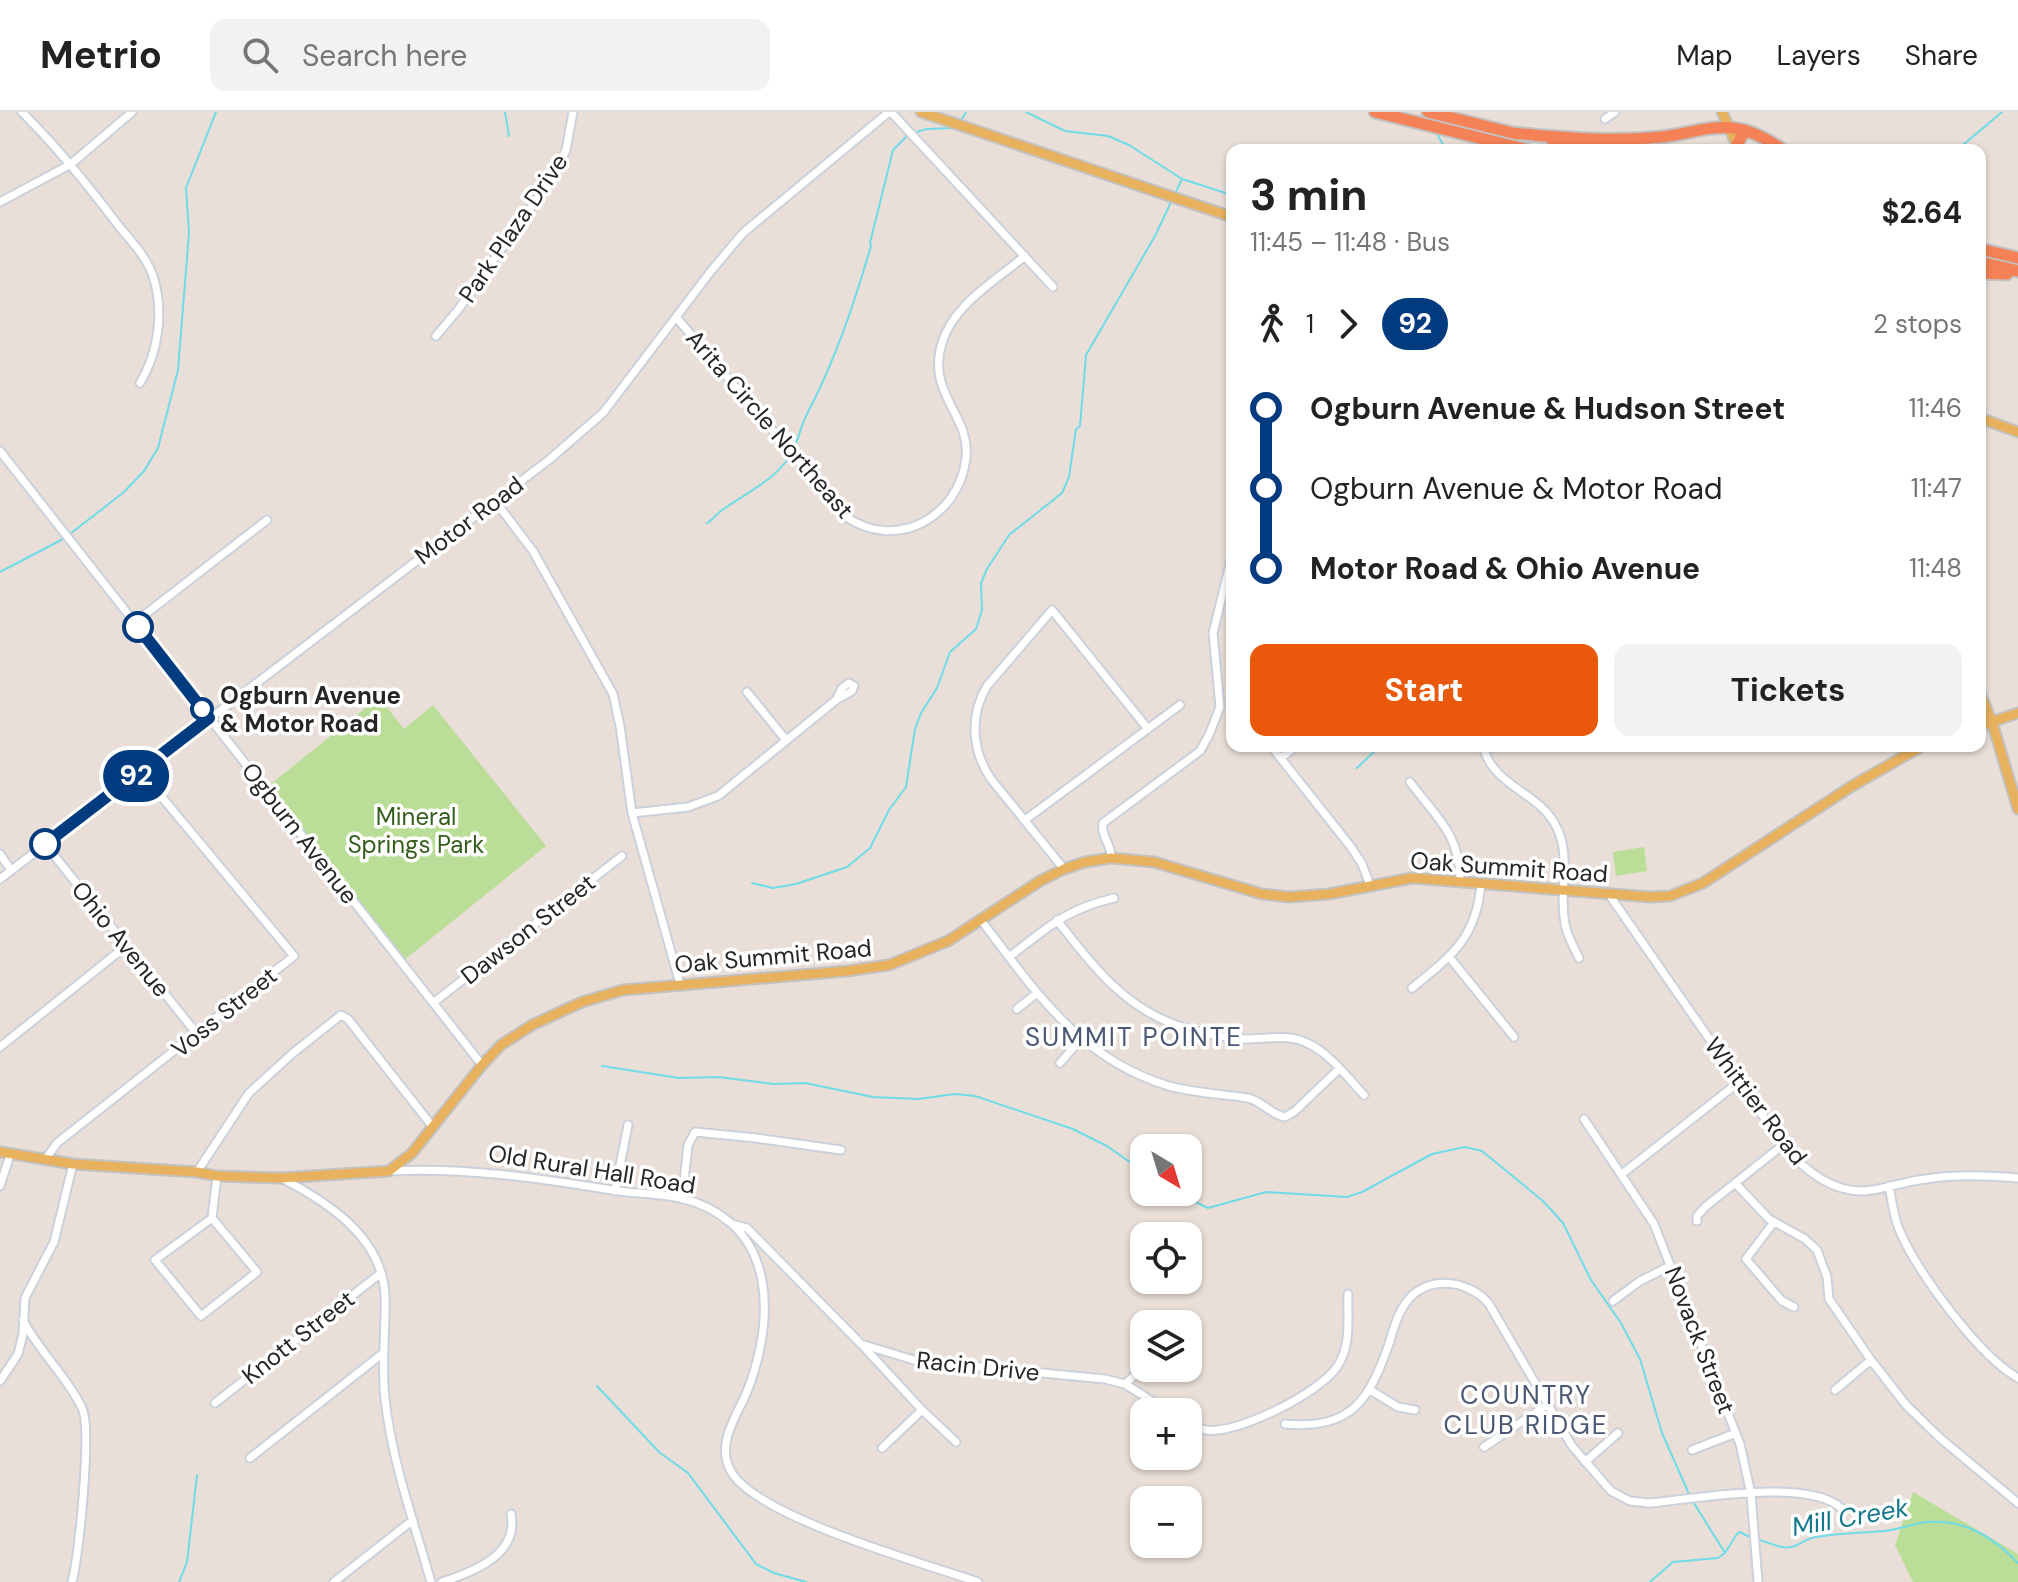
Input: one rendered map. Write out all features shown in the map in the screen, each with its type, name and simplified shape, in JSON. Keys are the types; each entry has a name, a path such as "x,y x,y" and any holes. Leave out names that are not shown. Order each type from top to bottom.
{"highway":[{"path":"1375,112 1504,144"},
{"path":"1428,112 1558,144"},
{"path":"1513,133 1621,140 1729,128 1774,144"},
{"path":"1739,144 1742,135 1747,132"},
{"path":"1986,250 2018,258"},
{"path":"1986,264 2018,274"},
{"path":"1986,273 2018,274"}],"main road":[{"path":"921,112 1226,215"},
{"path":"1722,112 1736,144"},
{"path":"1986,420 2018,432"},
{"path":"1986,708 2018,809"},
{"path":"1986,724 2018,713"},
{"name":"Oak Summit Road","path":"389,1171 412,1153 501,1045 521,1031 582,1002 623,990 889,965 948,941 1040,881 1064,869 1111,858 1154,862 1273,895 1329,894 1412,878 1662,896 1695,887 1910,752"},
{"name":"Old Rural Hall Road","path":"5,1154 73,1164 217,1176 281,1178 389,1171"}],"street":[{"path":"22,112 71,164 139,252 153,275 158,305 156,342 152,360 140,383"},
{"name":"Park Plaza Drive","path":"436,336 458,310 556,172 566,150 573,112"},
{"path":"890,112 1053,287"},
{"name":"Motor Road","path":"0,879 596,421 743,233 890,112"},
{"path":"1605,119 1615,112"},
{"path":"0,202 71,164 129,113"},
{"name":"Arita Circle Northeast","path":"676,317 842,513 866,528 903,530 919,526 945,507 955,493 965,467 967,445 946,398 938,371 938,356 946,331 963,308 1025,256"},
{"name":"Ogburn Avenue","path":"0,451 482,1065"},
{"path":"495,501 533,551 610,686 620,726 632,813 680,984"},
{"path":"134,623 267,520"},
{"path":"1111,858 1103,823 1200,751 1217,719 1220,702 1213,633 1226,580"},
{"path":"1064,869 986,772 978,755 975,721 979,701 987,686 1052,610 1148,729"},
{"path":"747,692 786,740"},
{"path":"632,813 688,807 710,800 733,786 836,700"},
{"path":"1025,820 1180,705"},
{"path":"1276,752 1351,847 1370,885"},
{"path":"1281,758 1288,752"},
{"path":"1485,752 1501,778 1537,803 1558,828 1564,853 1565,926 1579,958"},
{"name":"Voss Street","path":"45,1160 57,1143 294,956 141,772"},
{"path":"1410,782 1453,838 1460,858 1460,880"},
{"name":"Ohio Avenue","path":"45,844 197,1034"},
{"path":"0,854 11,870"},
{"name":"Dawson Street","path":"433,1003 622,856"},
{"path":"1412,988 1450,958 1463,942 1473,924 1481,883"},
{"name":"Whittier Road","path":"1608,893 1783,1145 1809,1171 1834,1186 1865,1191 1952,1176 2018,1178"},
{"path":"1009,957 1057,920 1086,905 1114,898"},
{"path":"981,920 1037,993 1080,1040 1115,1062 1169,1086 1252,1099 1278,1116 1285,1117 1339,1069"},
{"path":"1057,920 1111,986 1160,1019 1197,1032 1226,1037 1304,1041 1326,1055 1364,1095"},
{"path":"0,1047 126,946"},
{"path":"1450,958 1514,1037"},
{"path":"1017,1009 1037,993"},
{"path":"197,1172 249,1093 341,1015 348,1019 432,1126"},
{"path":"1060,1063 1080,1040"},
{"path":"1622,1174 1739,1082"},
{"name":"Novack Street","path":"1584,1119 1654,1224 1736,1433 1751,1494 1758,1582"},
{"path":"615,1191 628,1125"},
{"path":"682,1199 688,1145 695,1132 841,1150"},
{"path":"1697,1221 1697,1216 1705,1207 1783,1145"},
{"path":"0,1186 5,1154"},
{"path":"0,1381 18,1354 27,1290 49,1253 58,1230 73,1164"},
{"name":"Old Rural Hall Road","path":"389,1171 459,1170 682,1199 706,1207 733,1225 747,1240 758,1261 765,1302 760,1348 747,1391 728,1430 725,1450 729,1470 751,1493 793,1516 978,1582"},
{"path":"212,1218 155,1260 201,1316 257,1272 212,1218 217,1176"},
{"path":"281,1178 345,1218 373,1254 381,1273 385,1294 382,1354 390,1429 431,1582"},
{"path":"1735,1183 1754,1206 1817,1250 1827,1277 1829,1299 1871,1360 1917,1417 2018,1503"},
{"path":"1889,1186 1899,1231 1928,1278 1978,1345 2018,1378"},
{"path":"1774,1222 1746,1259 1782,1301 1794,1307"},
{"name":"Racin Drive","path":"733,1225 747,1228 861,1344 917,1361 1105,1379 1125,1384 1147,1398"},
{"path":"1613,1301 1640,1281 1670,1266"},
{"name":"Knott Street","path":"215,1403 381,1273"},
{"path":"1285,1424 1319,1424 1341,1417 1361,1401 1370,1390 1405,1303 1429,1285 1450,1282 1483,1295 1572,1446 1611,1491 1638,1503 1794,1492 1824,1498 1842,1509"},
{"path":"1202,1429 1222,1429 1260,1418 1327,1377 1337,1366 1348,1338 1348,1294"},
{"path":"23,1320 35,1343 85,1413 82,1497 72,1582"},
{"path":"861,1344 956,1442"},
{"path":"250,1458 382,1354"},
{"path":"1835,1390 1871,1360"},
{"path":"1125,1384 1130,1380"},
{"path":"1370,1390 1398,1407 1415,1410"},
{"path":"1484,1447 1547,1405"},
{"path":"882,1448 922,1410"},
{"path":"1585,1462 1618,1433"},
{"path":"1692,1450 1736,1433"},
{"path":"442,1582 482,1568 491,1561 511,1537 514,1528 511,1514"},
{"path":"334,1582 413,1520"}],"green space":[{"name":"Mineral Springs Park","path":"379,697 404,729 433,705 546,846 403,961 266,788"},
{"path":"1644,847 1647,871 1616,876 1613,852"},
{"path":"1913,1492 2018,1554 2018,1582 1913,1582 1895,1545"}],"waterway":[{"path":"70,534 124,492 144,471 158,448 178,370 189,233 186,188 216,112"},
{"path":"505,112 509,136"},
{"path":"961,121 966,112"},
{"path":"1026,112 1065,131 1108,136 1129,145 1182,179 1226,193"},
{"path":"1964,144 2002,112"},
{"path":"913,133 954,128"},
{"path":"1436,132 1443,144"},
{"path":"707,523 767,480 792,453 851,311 871,246 893,150 907,136"},
{"path":"1175,194 1182,179"},
{"path":"752,883 773,888 796,884 847,867 870,848 889,810 906,787 915,729 937,688 950,652 976,629 982,610 981,583 987,569 1009,535 1062,493 1069,477 1076,429 1080,426 1086,355 1155,236 1172,200"},
{"path":"0,572 65,538"},
{"path":"1357,768 1374,752"},
{"path":"602,1066 679,1078 718,1077 773,1084 805,1083 873,1097 918,1099 955,1094 975,1096 1073,1129 1107,1146 1130,1162"},
{"path":"1202,1205 1208,1208 1266,1192 1347,1197 1432,1154 1465,1147 1482,1151 1543,1201 1563,1223 1591,1280 1621,1323 1640,1359 1662,1433 1689,1494"},
{"path":"597,1386 659,1452 688,1473 756,1564 806,1582"},
{"path":"179,1582 187,1562 197,1475"},
{"path":"1692,1500 1725,1553"},
{"name":"Mill Creek","path":"1759,1540 1787,1547 1817,1537 1889,1530 1920,1523 1953,1523 1987,1537 2018,1563"},
{"name":"Mill Creek","path":"1650,1582 1673,1562 1718,1558 1740,1532 1753,1539"}],"bus line":[{"name":"92","path":"45,844 209,718 138,627"}],"place":[{"name":"Ogburn Avenue & Motor Road","path":"202,709"}],"district":[{"name":"SUMMIT POINTE","path":"1134,1037"},
{"name":"COUNTRY CLUB RIDGE","path":"1526,1410"}]}
